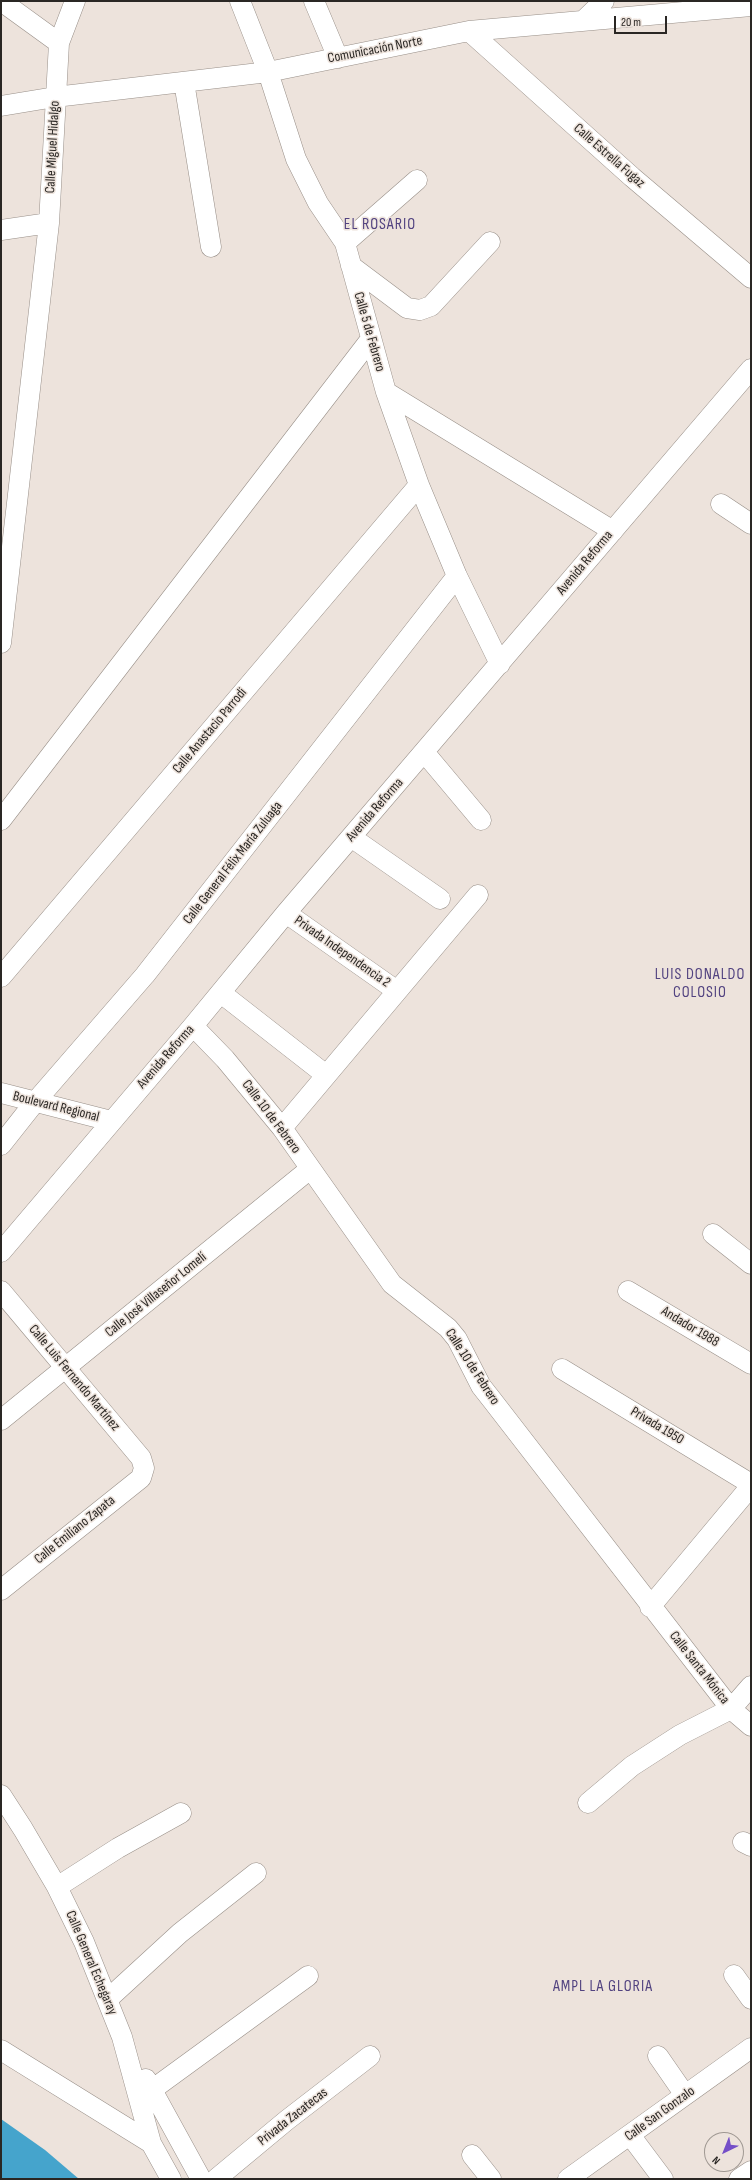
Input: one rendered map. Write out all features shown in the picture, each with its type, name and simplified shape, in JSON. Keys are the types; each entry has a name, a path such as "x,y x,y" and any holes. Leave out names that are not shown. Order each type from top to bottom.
{"street":[{"path":"1,1 60,42"},
{"name":"Calle Miguel Hidalgo","path":"1,643 4,592 42,296 49,223 60,42 75,1"},
{"name":"Calle 5 de Febrero","path":"240,1 268,72 296,160 318,203 345,242 370,340 386,392 419,485 457,576 500,664"},
{"path":"314,1 338,58"},
{"path":"583,22 604,1"},
{"name":"Comunicación Norte","path":"1,106 56,97 268,72 469,31 751,6"},
{"name":"Calle Estrella Fugaz","path":"469,31 632,177 751,278"},
{"path":"184,82 211,247"},
{"path":"345,242 417,180"},
{"path":"1,230 49,223"},
{"path":"351,266 407,308 420,310 432,306 490,242"},
{"path":"1,820 370,340"},
{"name":"Avenida Reforma","path":"1,1252 221,993 286,913 749,374"},
{"path":"386,392 613,531"},
{"name":"Calle Anastacio Parrodi","path":"1,978 419,485"},
{"path":"721,504 751,524"},
{"name":"Calle General Félix María Zuluaga","path":"1,1145 35,1102 145,975 457,576"},
{"path":"424,752 481,820"},
{"path":"351,837 440,898"},
{"path":"282,1128 478,895"},
{"name":"Privada Independencia 2","path":"286,913 397,991"},
{"path":"221,993 326,1075"},
{"name":"Calle 10 de Febrero","path":"193,1026 225,1058 282,1128 392,1284 448,1328 457,1339 481,1386 650,1606"},
{"name":"Boulevard Regional","path":"1,1093 111,1121"},
{"name":"Calle José Villaseñor Lomelí","path":"1,1420 310,1169"},
{"path":"713,1234 751,1264"},
{"name":"Calle Luis Fernando Martínez","path":"1,1291 141,1458 144,1468"},
{"name":"Andador 1988","path":"628,1291 751,1364"},
{"name":"Privada 1950","path":"562,1369 751,1485"},
{"name":"Calle Emiliano Zapata","path":"1,1590 141,1478 144,1468"},
{"path":"650,1606 751,1485"},
{"name":"Calle Santa Mónica","path":"650,1606 731,1709 751,1726"},
{"path":"588,1803 638,1762 680,1735 731,1709 751,1686"},
{"name":"Calle General Echegaray","path":"1,1795 24,1829 57,1887 84,1942 108,1999 122,2038 151,2143 171,2179"},
{"path":"57,1887 118,1848 181,1813"},
{"path":"108,1999 180,1933 256,1873"},
{"path":"734,1975 751,1999"},
{"path":"153,2089 308,1976"},
{"path":"122,2038 153,2089 200,2179"},
{"name":"Calle San Gonzalo","path":"568,2179 751,2048"},
{"path":"1,2050 151,2143"},
{"name":"Privada Zacatecas","path":"216,2179 287,2120 370,2056"},
{"path":"658,2056 685,2096"},
{"path":"630,2135 663,2179"},
{"path":"472,2155 491,2179"},
{"path":"739,2179 751,2171"}],"water":[{"path":"1,2119 45,2150 79,2179 1,2179"}],"district":[{"name":"EL ROSARIO","path":"380,225"},
{"name":"LUIS DONALDO COLOSIO","path":"700,984"},
{"name":"AMPL LA GLORIA","path":"603,1987"}]}
